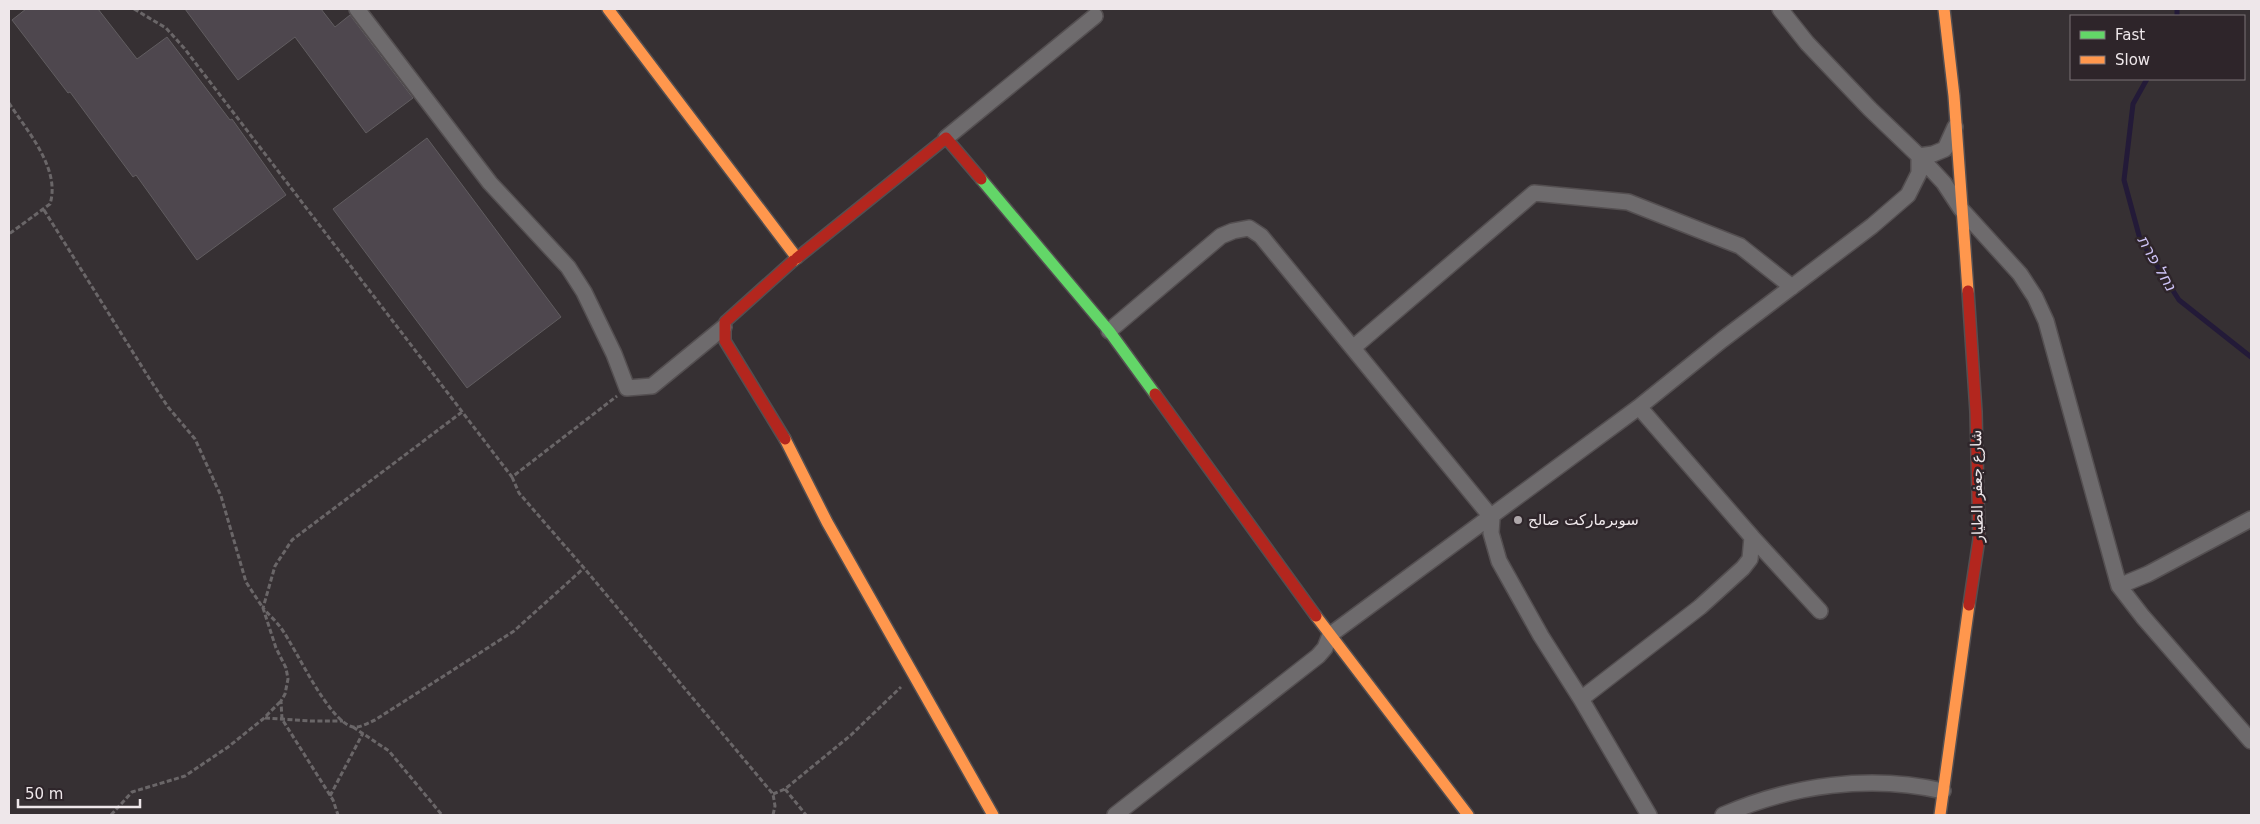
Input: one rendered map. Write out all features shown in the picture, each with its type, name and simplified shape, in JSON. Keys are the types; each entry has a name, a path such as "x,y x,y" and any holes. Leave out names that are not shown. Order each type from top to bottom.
{"street":[{"path":"357,9 490,182 568,267 584,292 614,354 627,388 652,386 724,327 726,322 797,258 946,138 1096,11"},
{"path":"608,9 797,258"},
{"path":"1780,9 1807,43 1832,70 1944,183 1961,209 2020,274 2035,297 2046,321 2119,586 2142,617 2251,741"},
{"name":"شارع جعفر الطيار","path":"1940,815 1958,673 1979,539 1976,412 1955,126 1944,9"},
{"path":"1919,156 1933,154 1944,149 1955,126"},
{"path":"946,138 1109,330 1330,635 1468,815"},
{"path":"1115,815 1318,656 1325,648 1330,635 1492,518 1639,407 1872,226 1908,195 1919,173 1919,156"},
{"path":"1354,347 1534,193 1628,202 1740,246 1792,287"},
{"path":"1109,330 1221,236 1233,230 1249,228 1261,236 1354,347 1492,518 1492,540 1498,562 1649,815"},
{"path":"724,327 725,341 731,352 780,429 827,522 993,815"},
{"path":"1639,407 1752,537 1820,611"},
{"path":"2119,586 2148,574 2251,519"},
{"path":"1581,699 1700,607 1743,568 1750,560 1752,537"},
{"path":"1723,815 1743,806 1795,791 1851,782 1918,785 1943,791"}],"path":[{"path":"134,9 166,28 184,48 512,477 519,494 584,568 773,794 775,806 773,815"},
{"path":"9,103 42,157 51,176 52,197 50,204 44,210 9,234"},
{"path":"44,210 148,378 168,407 195,439 221,496 246,582 263,608 281,628 318,691 343,721 389,751 442,815"},
{"path":"512,477 627,388"},
{"path":"111,815 132,792 185,776 228,747 264,718 281,701 285,694 288,679 263,608 275,566 292,540 462,412"},
{"path":"352,726 359,727 374,720 514,631 584,568"},
{"path":"773,794 785,789 851,735 914,674"},
{"path":"281,701 282,719 330,796 338,815"},
{"path":"264,718 343,721"},
{"path":"330,796 363,733"},
{"path":"785,789 806,815"}],"building":[{"path":"26,9 98,9 137,59 167,37 230,120 232,119 286,195 197,260 136,175 133,177 70,92 68,93 12,20"},
{"path":"185,9 321,9 335,27 350,15 413,98 366,133 295,37 238,80"},
{"path":"427,138 561,317 467,388 333,209"}],"waterway":[{"name":"נחל פרת","path":"2177,9 2177,15"},
{"name":"נחל פרת","path":"2146,80 2133,104 2124,180 2140,239 2179,300 2251,357"}],"traffic: fast":[{"path":"981,179 1109,331 1155,394"}],"traffic: slow":[{"path":"608,9 797,258 793,261"},
{"path":"1944,9 1954,96 1968,291"},
{"path":"785,439 827,522 993,815"},
{"path":"1940,815 1969,605"},
{"path":"1316,616 1468,815"}],"traffic: jam":[{"path":"797,258 946,138 981,179"},
{"path":"785,439 725,341 725,322 793,261"},
{"path":"1968,291 1976,412 1979,539 1969,605"},
{"path":"1155,394 1316,616"}],"place":[{"name":"سوبرماركت صالح","path":"1518,520"}]}
